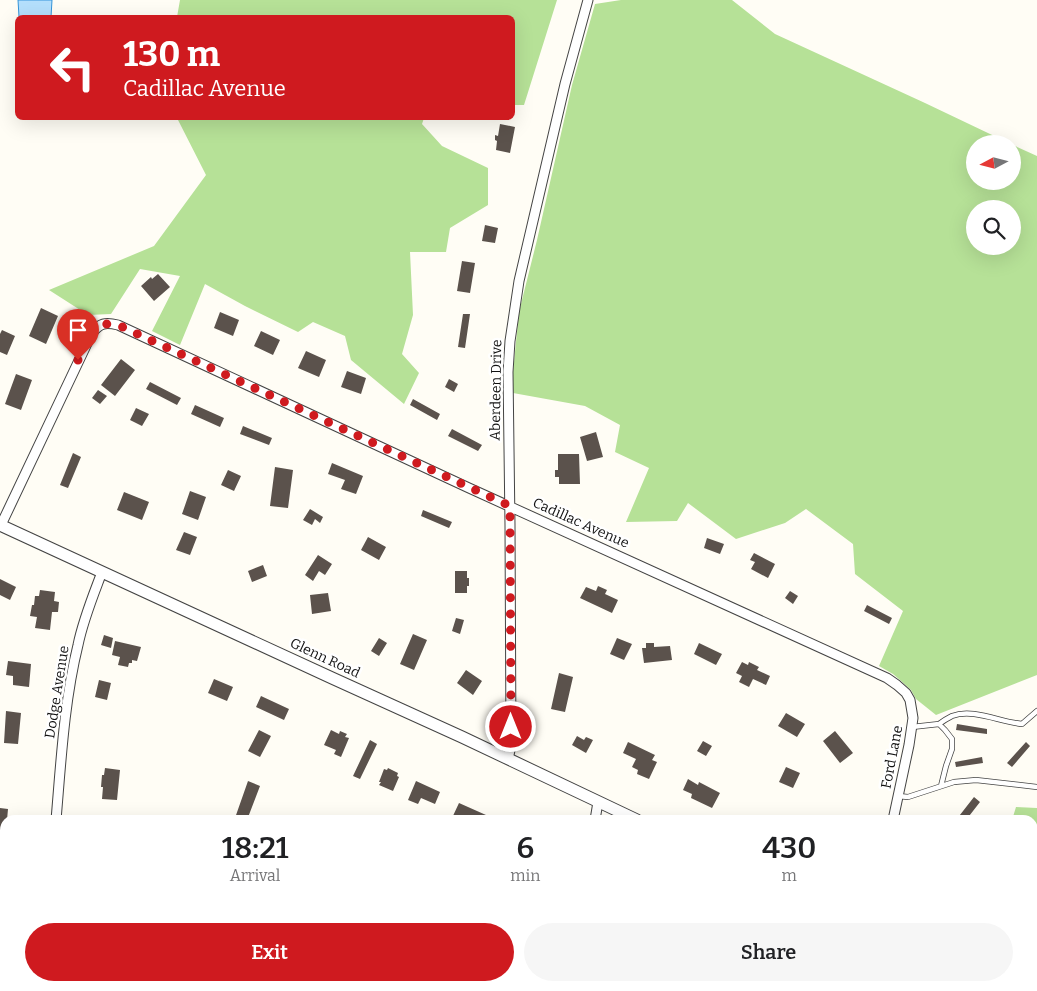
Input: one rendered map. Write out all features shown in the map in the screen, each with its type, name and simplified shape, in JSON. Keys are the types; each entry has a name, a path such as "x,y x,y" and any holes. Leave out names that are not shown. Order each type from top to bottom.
{"street":[{"name":"Aberdeen Drive","path":"508,758 511,746 508,372 510,340 521,273 565,84 588,0"},
{"name":"Cadillac Avenue","path":"1,525 86,343 97,327 103,323 110,323 127,329 887,678 898,685 910,700"},
{"name":"Glenn Road","path":"1,525 508,758 626,815"},
{"name":"Dodge Avenue","path":"56,815 65,720 75,658 83,625 102,572"},
{"name":"Ford Lane","path":"894,815 912,727 910,700"},
{"path":"596,815 598,802"}],"lane":[{"path":"912,727 939,724 952,716 963,713 977,714 1022,724 1037,712"},
{"path":"939,724 952,738 952,749 941,786"},
{"path":"898,796 908,796 954,782 976,780 1037,787"}],"green space":[{"path":"180,0 557,0 524,105 515,105 515,15 177,15"},
{"path":"621,0 732,0 775,34 992,135 966,135 966,190 1021,190 1021,149 1037,156 1037,675 936,715 916,699 911,690 900,680 879,666 903,611 855,574 853,544 806,509 785,523 736,539 688,503 677,521 626,522 649,468 615,452 620,425 585,406 513,393 513,372 519,312 572,85 595,4"},
{"path":"178,120 423,120 422,124 442,146 488,168 488,205 450,228 446,252 410,252 413,315 402,354 419,373 404,404 351,360 345,336 313,322 298,332 205,284 180,345 152,331 180,276 140,269 111,314 88,315 49,290 154,246 206,175"},
{"path":"1016,807 1037,808 1037,815 1014,815"}],"water":[{"path":"18,0 52,0 51,15 19,15"}],"building":[{"path":"500,124 515,127 510,153 496,150 497,141 495,140 495,135 498,136"},
{"path":"485,225 498,228 495,243 482,241"},
{"path":"462,261 475,263 470,293 457,291"},
{"path":"158,274 170,287 154,301 141,286 151,277 152,279"},
{"path":"41,308 58,316 46,344 29,336"},
{"path":"220,312 239,320 233,336 214,328"},
{"path":"463,314 470,314 465,348 458,347"},
{"path":"2,330 15,336 7,355 0,352 0,334"},
{"path":"261,331 280,340 273,355 254,346"},
{"path":"306,351 326,360 319,377 298,368"},
{"path":"121,359 135,370 115,396 101,385"},
{"path":"347,371 366,378 361,394 341,387"},
{"path":"16,374 32,380 21,410 5,404"},
{"path":"449,379 458,384 454,392 445,387"},
{"path":"150,382 181,398 177,405 146,389"},
{"path":"98,390 107,396 100,404 92,398"},
{"path":"413,399 440,414 437,420 410,405"},
{"path":"195,405 224,418 220,427 191,414"},
{"path":"136,408 149,414 142,426 130,420"},
{"path":"243,426 272,438 269,445 240,434"},
{"path":"452,429 482,445 478,451 448,436"},
{"path":"596,432 603,457 587,461 580,437"},
{"path":"73,453 81,457 68,488 60,485"},
{"path":"558,454 579,454 580,484 559,484 559,477 555,477 555,470 558,470"},
{"path":"332,463 363,476 356,494 341,489 345,480 328,474"},
{"path":"275,467 293,470 288,508 270,506"},
{"path":"228,470 241,476 234,491 221,485"},
{"path":"190,491 206,497 198,520 182,514"},
{"path":"124,492 149,502 142,520 117,510"},
{"path":"310,509 323,517 320,523 315,519 312,525 303,520"},
{"path":"423,510 452,522 449,528 421,516"},
{"path":"184,532 197,537 190,555 176,550"},
{"path":"368,537 386,547 379,560 361,550"},
{"path":"707,538 724,544 720,554 704,548"},
{"path":"754,553 775,564 768,578 751,569 755,562 750,560"},
{"path":"318,555 332,564 325,575 319,571 313,581 305,575"},
{"path":"263,565 267,576 252,582 248,571"},
{"path":"455,571 467,571 469,586 467,586 467,593 455,593"},
{"path":"0,579 16,587 10,600 0,595"},
{"path":"598,586 607,590 605,594 618,600 612,613 580,598 586,587 596,591"},
{"path":"40,590 55,592 54,601 59,602 58,612 52,612 50,630 35,628 37,617 30,616 35,596 39,596"},
{"path":"790,591 798,596 793,604 785,598"},
{"path":"328,593 331,611 312,614 310,595"},
{"path":"867,605 892,618 889,624 864,611"},
{"path":"456,618 464,620 460,634 452,631"},
{"path":"413,634 427,640 414,670 400,664"},
{"path":"104,635 113,638 111,648 101,645"},
{"path":"379,638 387,643 379,656 371,651"},
{"path":"617,638 632,644 624,660 610,654"},
{"path":"115,641 141,647 137,661 132,660 128,667 118,665 120,657 112,655"},
{"path":"646,643 654,643 654,647 670,646 672,660 644,663 642,648 646,648"},
{"path":"699,643 722,654 716,665 694,654"},
{"path":"8,661 31,664 29,687 13,685 13,676 6,675"},
{"path":"742,662 748,665 749,662 759,667 757,670 770,676 766,685 753,679 749,687 739,682 742,676 736,673"},
{"path":"466,670 482,681 473,695 457,683"},
{"path":"559,673 573,677 565,712 551,709"},
{"path":"214,679 233,687 227,701 208,693"},
{"path":"99,680 111,683 107,700 95,697"},
{"path":"261,696 289,709 284,720 256,707"},
{"path":"6,711 21,713 18,744 4,743"},
{"path":"786,713 805,724 797,737 778,726"},
{"path":"957,724 987,729 987,734 956,730"},
{"path":"259,730 271,736 260,757 248,751"},
{"path":"331,730 339,734 340,731 347,734 345,737 349,738 341,757 334,754 336,750 324,745"},
{"path":"835,731 853,753 840,763 823,741"},
{"path":"577,736 584,740 586,737 593,740 586,753 572,745"},
{"path":"370,740 377,744 360,779 353,776"},
{"path":"703,741 712,746 706,756 697,751"},
{"path":"628,742 655,755 652,760 657,762 649,779 637,774 638,770 632,767 636,759 623,753"},
{"path":"1026,742 1030,746 1012,767 1007,763"},
{"path":"982,757 983,763 956,767 955,762"},
{"path":"786,767 800,773 793,788 779,782"},
{"path":"105,768 120,770 117,800 102,799 102,775 104,775"},
{"path":"388,768 398,773 397,776 399,777 393,791 379,785 384,769 387,770"},
{"path":"688,779 698,785 699,782 720,793 712,808 691,798 692,794 683,790"},
{"path":"248,781 260,786 249,815 236,815"},
{"path":"416,781 440,792 435,804 421,798 418,804 408,800"},
{"path":"974,797 980,802 970,815 960,815"},
{"path":"459,803 486,815 453,815"},
{"path":"0,808 8,809 7,815 0,815"}],"route":[{"path":"78,360 97,327 103,323 118,325 510,506 511,727"}]}
